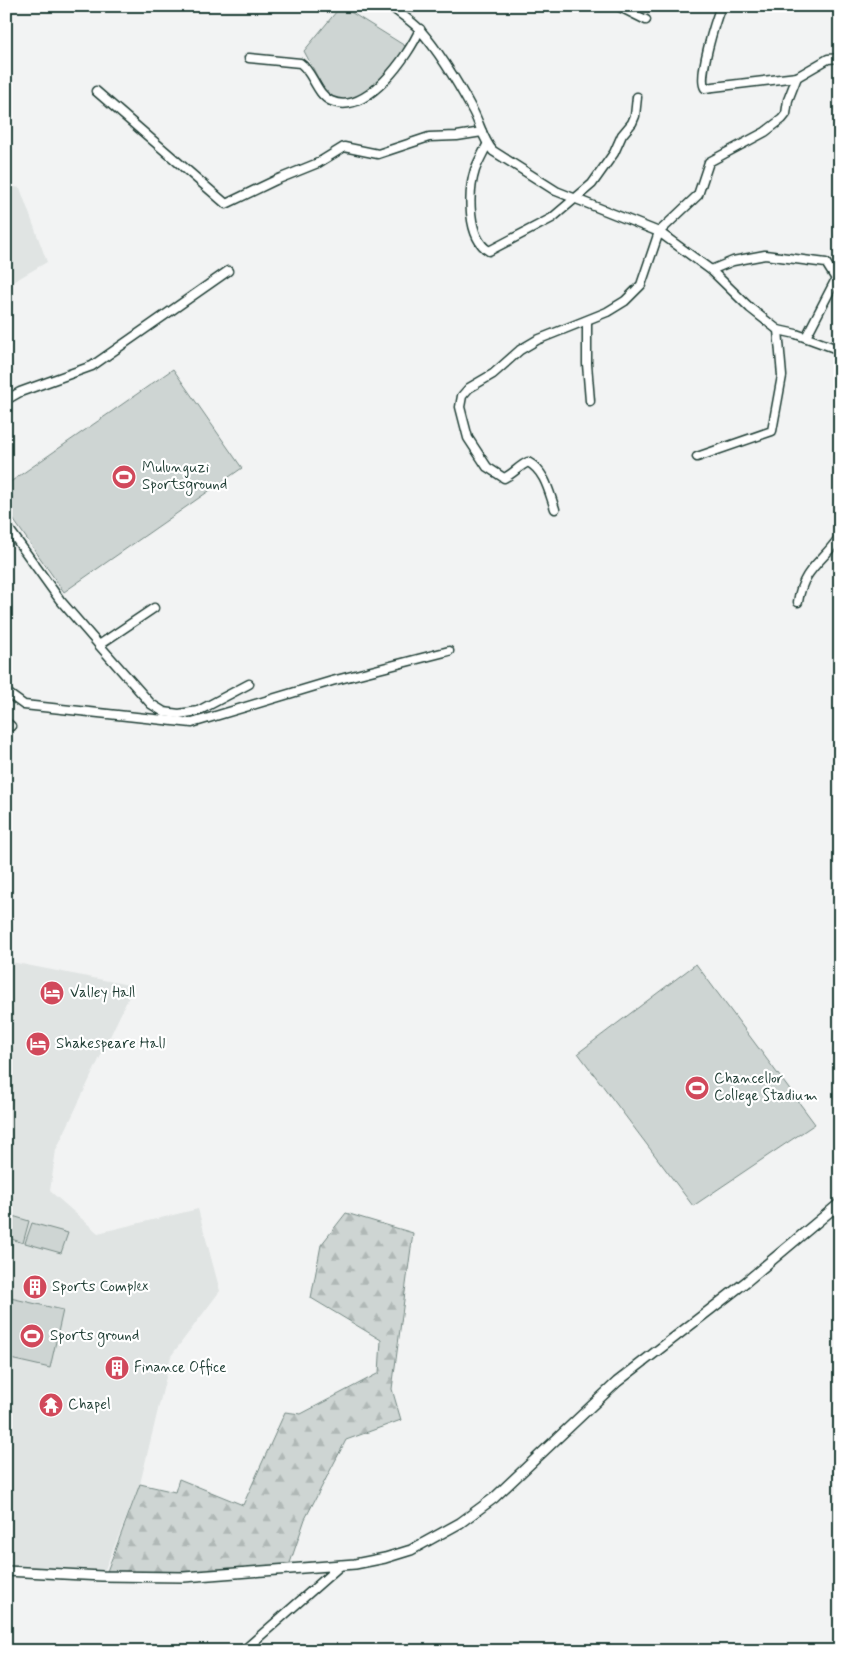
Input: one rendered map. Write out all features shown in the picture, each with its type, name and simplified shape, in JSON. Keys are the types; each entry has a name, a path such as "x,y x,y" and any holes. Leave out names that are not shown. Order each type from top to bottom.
{"street":[{"path":"390,6 420,29 465,96 487,145 517,168 575,200 659,232 711,270 764,320 778,330 806,337 840,350"},
{"path":"618,6 646,20"},
{"path":"721,6 706,58 702,82 704,88 797,77 823,61 840,58"},
{"path":"249,58 300,63 305,67 321,93 330,101 345,104 359,100 377,88 413,46 420,29"},
{"path":"555,509 544,478 533,465 528,462 523,464 511,475 504,478 488,466 468,438 460,407 462,396 469,388 493,374 520,350 537,340 587,321 619,304 641,285 659,232 698,195 709,162 765,132 784,117 797,77"},
{"path":"96,92 226,204 276,180 318,163 344,147 378,154 429,137 457,136 482,132"},
{"path":"487,145 476,170 472,186 476,236 482,247 489,252 552,218 592,184 614,154 622,135 635,116 637,96"},
{"path":"711,270 733,262 765,255 826,263 836,279 806,337"},
{"path":"6,400 20,392 92,366 228,271"},
{"path":"587,321 587,364 590,401"},
{"path":"697,458 772,431 782,376 778,330"},
{"path":"6,525 60,600 151,704 164,712 179,714 198,711 249,684"},
{"path":"798,602 801,586 807,573 840,536"},
{"path":"99,645 154,608"},
{"path":"6,692 24,705 192,723 332,681 449,651"},
{"path":"6,1570 108,1577 175,1577 342,1565 403,1553 460,1523 515,1480 616,1382 747,1281 840,1203"},
{"path":"243,1651 342,1565"}],"shaded area":[{"path":"6,187 20,188 47,262 6,286"},
{"path":"6,961 134,986 56,1150 50,1191 98,1233 198,1209 220,1291 171,1356 140,1484 103,1574 6,1570"}],"green space":[{"path":"341,6 410,49 373,90 346,103 328,97 304,51"},
{"name":"Mulunguzi Sportsground","path":"173,369 242,468 64,592 6,509 6,485"},
{"name":"Chancellor College Stadium","path":"696,964 815,1124 693,1206 578,1053"},
{"path":"346,1213 413,1233 392,1389 401,1420 346,1440 305,1519 289,1566 174,1576 106,1574 140,1484 175,1492 179,1479 243,1505 285,1412 301,1414 379,1373 381,1340 311,1298 321,1245"},
{"path":"6,1214 29,1221 23,1243 6,1237"},
{"path":"32,1223 68,1233 61,1253 25,1243"},
{"name":"Sports ground","path":"6,1297 63,1310 50,1368 6,1358"}],"place":[{"name":"Mulunguzi Sportsground","path":"124,477"},
{"name":"Valley Hall","path":"52,993"},
{"name":"Shakespeare Hall","path":"38,1044"},
{"name":"Chancellor College Stadium","path":"697,1088"},
{"name":"Sports Complex","path":"35,1287"},
{"name":"Sports ground","path":"32,1336"},
{"name":"Finance Office","path":"117,1368"},
{"name":"Chapel","path":"51,1405"}]}
